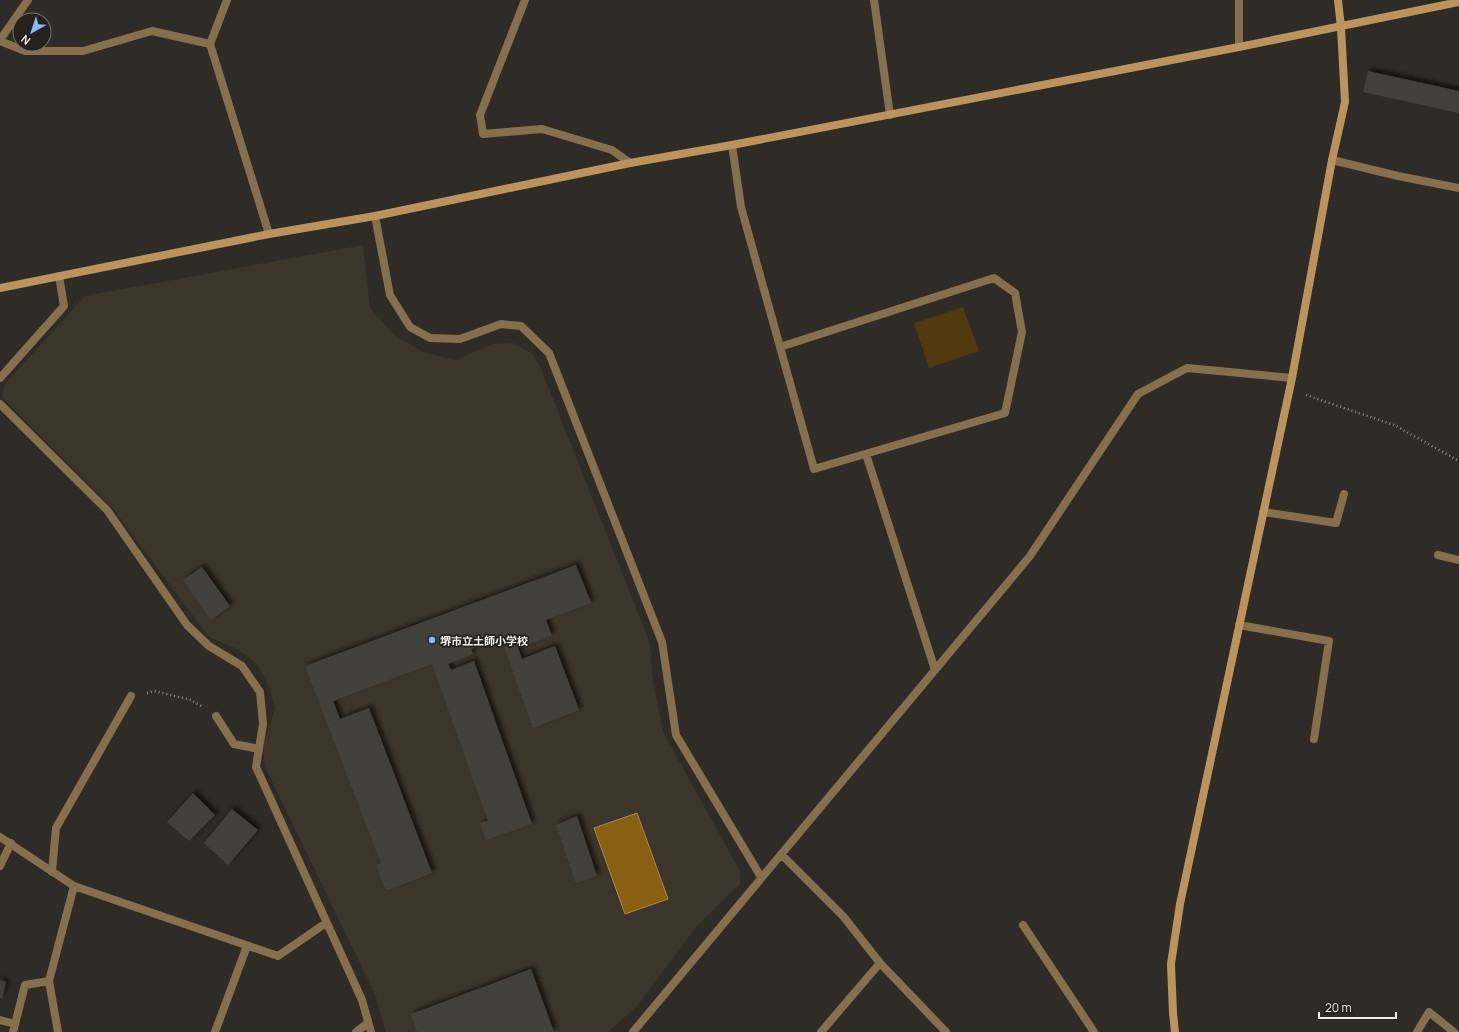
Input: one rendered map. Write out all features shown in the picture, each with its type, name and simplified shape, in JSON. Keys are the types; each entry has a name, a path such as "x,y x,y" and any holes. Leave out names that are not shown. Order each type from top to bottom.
{"street":[{"path":"28,0 0,40 25,51 83,51 152,31 210,44"},
{"path":"227,0 210,44 269,234"},
{"path":"525,0 480,116 484,134 542,129 612,150 630,163"},
{"path":"874,0 890,114"},
{"path":"1239,0 1239,47"},
{"path":"1175,1032 1171,964 1180,904 1292,378 1332,160 1345,102 1338,0"},
{"path":"0,288 269,234 376,216 630,163 732,145 1239,47 1459,2"},
{"path":"732,145 740,207 814,469 1005,414 1022,332 1014,293 994,278 780,348"},
{"path":"1332,160 1398,176 1459,188"},
{"path":"376,216 390,295 410,327 430,338 460,339 501,324 521,326 549,353 662,642 676,735 761,877"},
{"path":"0,378 64,306 59,276"},
{"path":"633,1032 1030,556 1138,394 1187,368 1292,378"},
{"path":"0,404 107,510 187,625 208,646 242,666 260,692 263,724 256,767 326,924 362,1000 371,1032"},
{"path":"866,454 935,670"},
{"path":"1263,512 1336,523 1344,494"},
{"path":"1438,555 1459,560"},
{"path":"1239,625 1329,641 1314,739"},
{"path":"52,872 56,828 131,696"},
{"path":"216,716 234,744 259,749"},
{"path":"0,837 74,886 278,956 326,924"},
{"path":"0,866 11,843"},
{"path":"780,854 843,916 880,963 946,1032"},
{"path":"58,1032 49,981 74,886"},
{"path":"1023,925 1094,1032"},
{"path":"215,1032 247,946"},
{"path":"821,1032 880,963"},
{"path":"0,1020 14,1028 25,985 49,981"},
{"path":"1418,1032 1429,1012 1454,1032"},
{"path":"356,1032 368,1024"}],"path":[{"path":"1289,389 1394,425 1459,461"},
{"path":"131,696 154,691 191,700 216,716"}],"shaded area":[{"name":"堺市立土師小学校","path":"363,245 370,308 393,334 423,352 456,360 492,344 513,343 533,354 542,371 650,643 653,681 663,732 740,871 740,884 697,926 637,1006 608,1032 386,1032 375,994 265,767 263,746 275,709 270,689 258,665 239,650 209,637 111,506 2,397 4,385 85,296"},
{"path":"963,307 979,351 929,368 914,323"},
{"path":"637,813 668,899 625,914 594,828"}],"building":[{"path":"1368,71 1459,91 1459,113 1363,92"},
{"path":"576,565 591,603 546,620 552,636 518,648 522,659 555,646 579,710 533,728 501,638 471,649 473,654 448,664 451,670 474,661 532,824 486,840 480,823 488,821 432,664 333,701 340,719 369,708 432,873 386,891 376,865 381,863 305,666"},
{"path":"202,567 230,606 211,620 183,580"},
{"path":"193,793 215,815 189,841 167,822"},
{"path":"232,809 258,830 228,865 204,843"},
{"path":"577,816 597,876 576,883 556,825"},
{"path":"531,969 554,1032 417,1032 411,1014"},
{"path":"0,980 6,982 2,998 0,998"}],"place":[{"name":"堺市立土師小学校","path":"432,640"}]}
